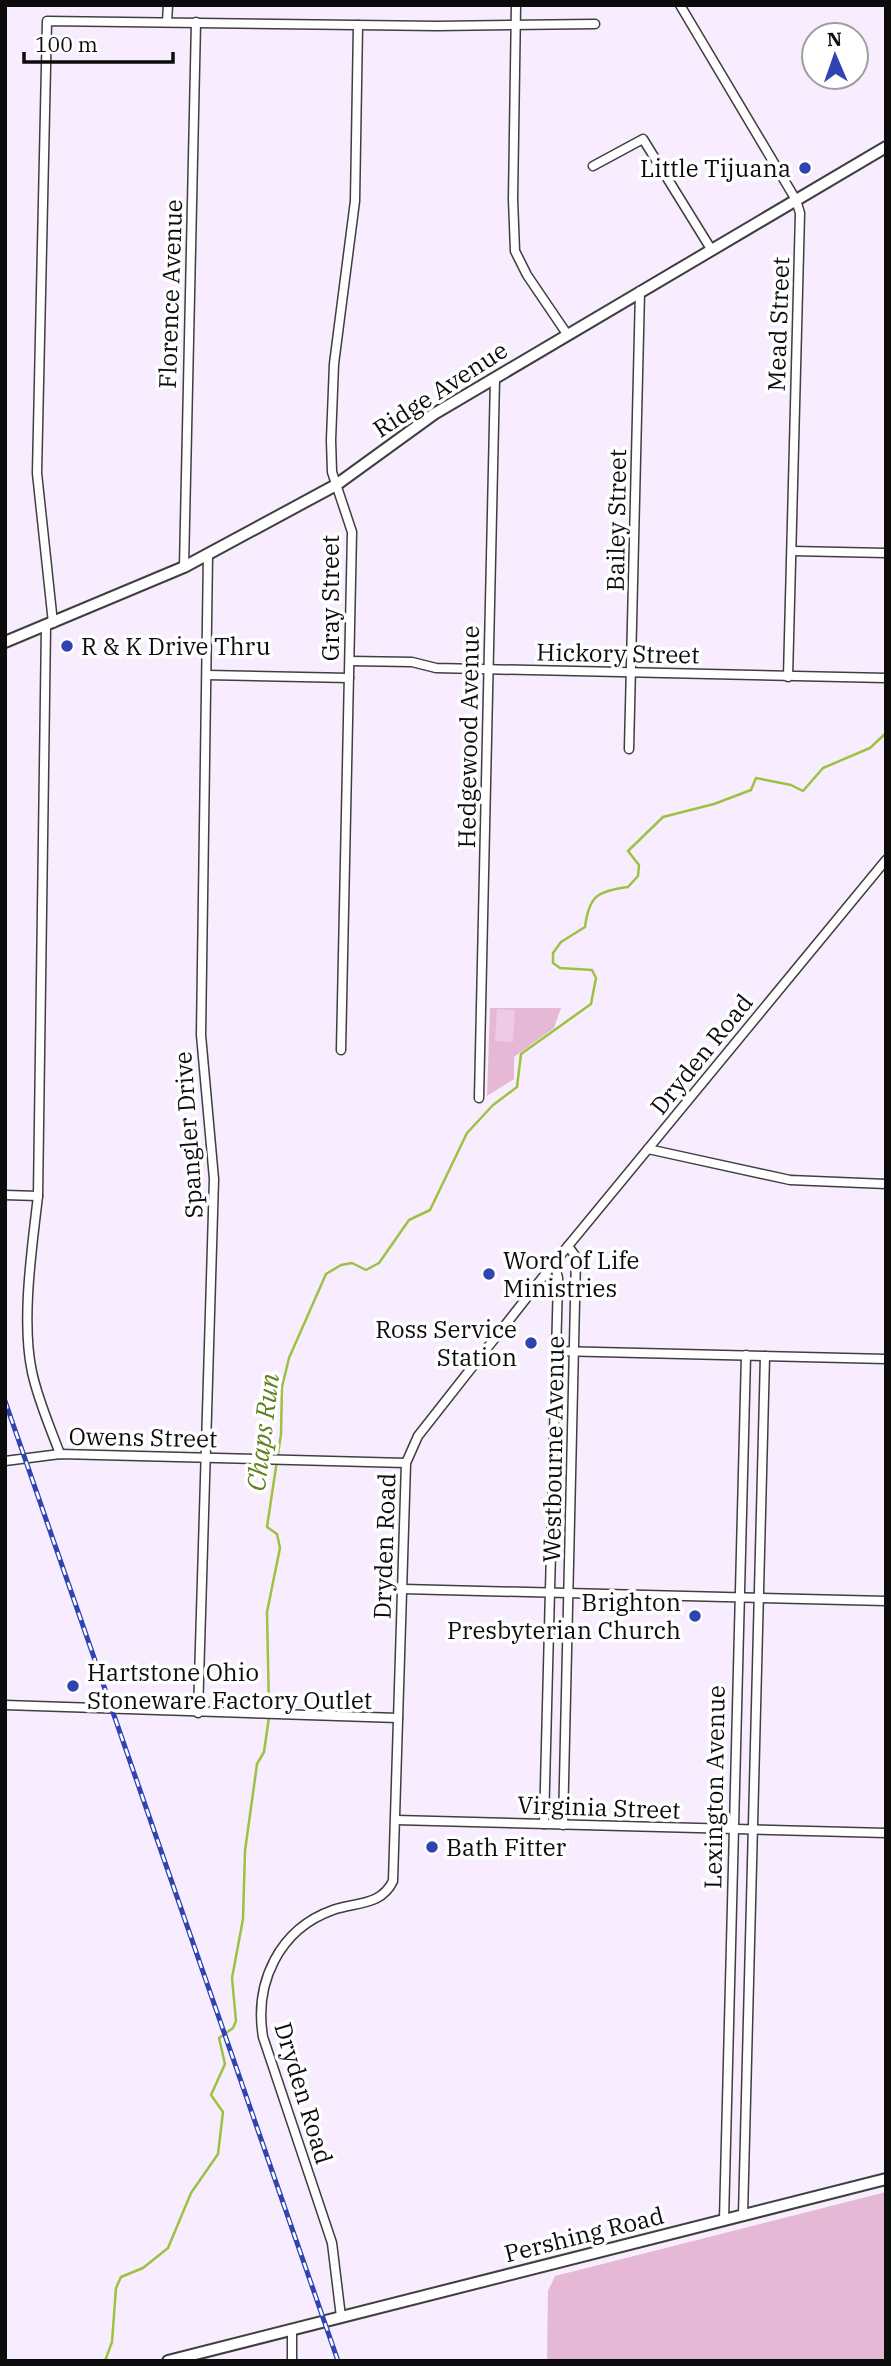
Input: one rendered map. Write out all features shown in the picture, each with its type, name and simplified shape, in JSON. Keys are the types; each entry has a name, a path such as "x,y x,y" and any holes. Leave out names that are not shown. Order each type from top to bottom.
{"street":[{"path":"167,22 168,5"},
{"path":"516,5 513,199 515,251 527,275 567,334"},
{"name":"Mead Street","path":"680,5 796,200 800,213 788,677"},
{"path":"60,1454 32,1374 29,1352 30,1267 38,1196 50,624 37,473 47,21 515,26 595,24"},
{"name":"Florence Avenue","path":"184,567 196,22"},
{"name":"Gray Street","path":"341,1050 352,531 336,485 331,440 334,364 355,201 358,25"},
{"path":"593,166 643,139 711,249"},
{"name":"Ridge Avenue","path":"5,642 184,567 336,485 434,414 886,147"},
{"name":"Bailey Street","path":"629,749 640,291"},
{"name":"Hedgewood Avenue","path":"479,1098 495,378"},
{"path":"792,551 886,554"},
{"name":"Spangler Drive","path":"198,1713 214,1179 201,1035 208,554"},
{"name":"Hickory Street","path":"351,662 412,662 436,668 632,674 886,678"},
{"path":"207,675 349,678"},
{"name":"Dryden Road","path":"341,2317 332,2243 263,2037 260,2003 271,1964 298,1929 320,1914 376,1900 385,1894 393,1881 406,1462 418,1436 554,1263 886,860"},
{"path":"648,1149 790,1180 886,1184"},
{"path":"5,1195 38,1196"},
{"name":"Westbourne Avenue","path":"563,1825 576,1257 568,1247"},
{"name":"Westbourne Avenue","path":"544,1824 558,1278 554,1263"},
{"path":"556,1351 886,1359"},
{"name":"Lexington Avenue","path":"724,2220 746,1355"},
{"name":"Lexington Avenue","path":"743,2215 765,1356"},
{"name":"Owens Street","path":"5,1461 60,1454 406,1462"},
{"path":"402,1589 886,1601"},
{"path":"5,1705 398,1718"},
{"name":"Virginia Street","path":"396,1820 886,1833"},
{"name":"Pershing Road","path":"168,2361 886,2179"},
{"path":"292,2330 292,2361"}],"shaded area":[{"path":"490,1008 561,1008 554,1028 514,1057 514,1079 487,1096"},
{"path":"497,1009 515,1010 513,1042 495,1041"},
{"path":"886,2192 886,2361 547,2361 548,2291 555,2276"}],"waterway":[{"name":"Chaps Run","path":"269,1710 267,1612 280,1548 277,1534 267,1527 281,1434 282,1387 289,1358 326,1274 341,1265 352,1263 366,1270 379,1263 409,1220 430,1210 467,1133 493,1105 517,1087 521,1054 591,1004 596,978 592,970 560,968 553,963 553,953 561,942 585,927 589,908 596,897 628,887 638,876 639,865 628,851 663,817 714,804 751,790 756,778 791,785 803,791 823,768 870,748 886,733"},
{"name":"Chaps Run","path":"105,2361 112,2342 116,2288 121,2277 143,2268 168,2248 191,2193 218,2154 223,2112 211,2095 225,2064 219,2038 233,2028 236,2021 232,1978 243,1919 245,1851 257,1764 264,1752 269,1717"}],"railway":[{"path":"5,1401 338,2361"}],"place":[{"name":"Little Tijuana","path":"805,168"},
{"name":"R & K Drive Thru","path":"67,646"},
{"name":"Word of Life Ministries","path":"489,1274"},
{"name":"Ross Service Station","path":"531,1343"},
{"name":"Brighton Presbyterian Church","path":"695,1616"},
{"name":"Hartstone Ohio Stoneware Factory Outlet","path":"73,1686"},
{"name":"Bath Fitter","path":"432,1847"}]}
